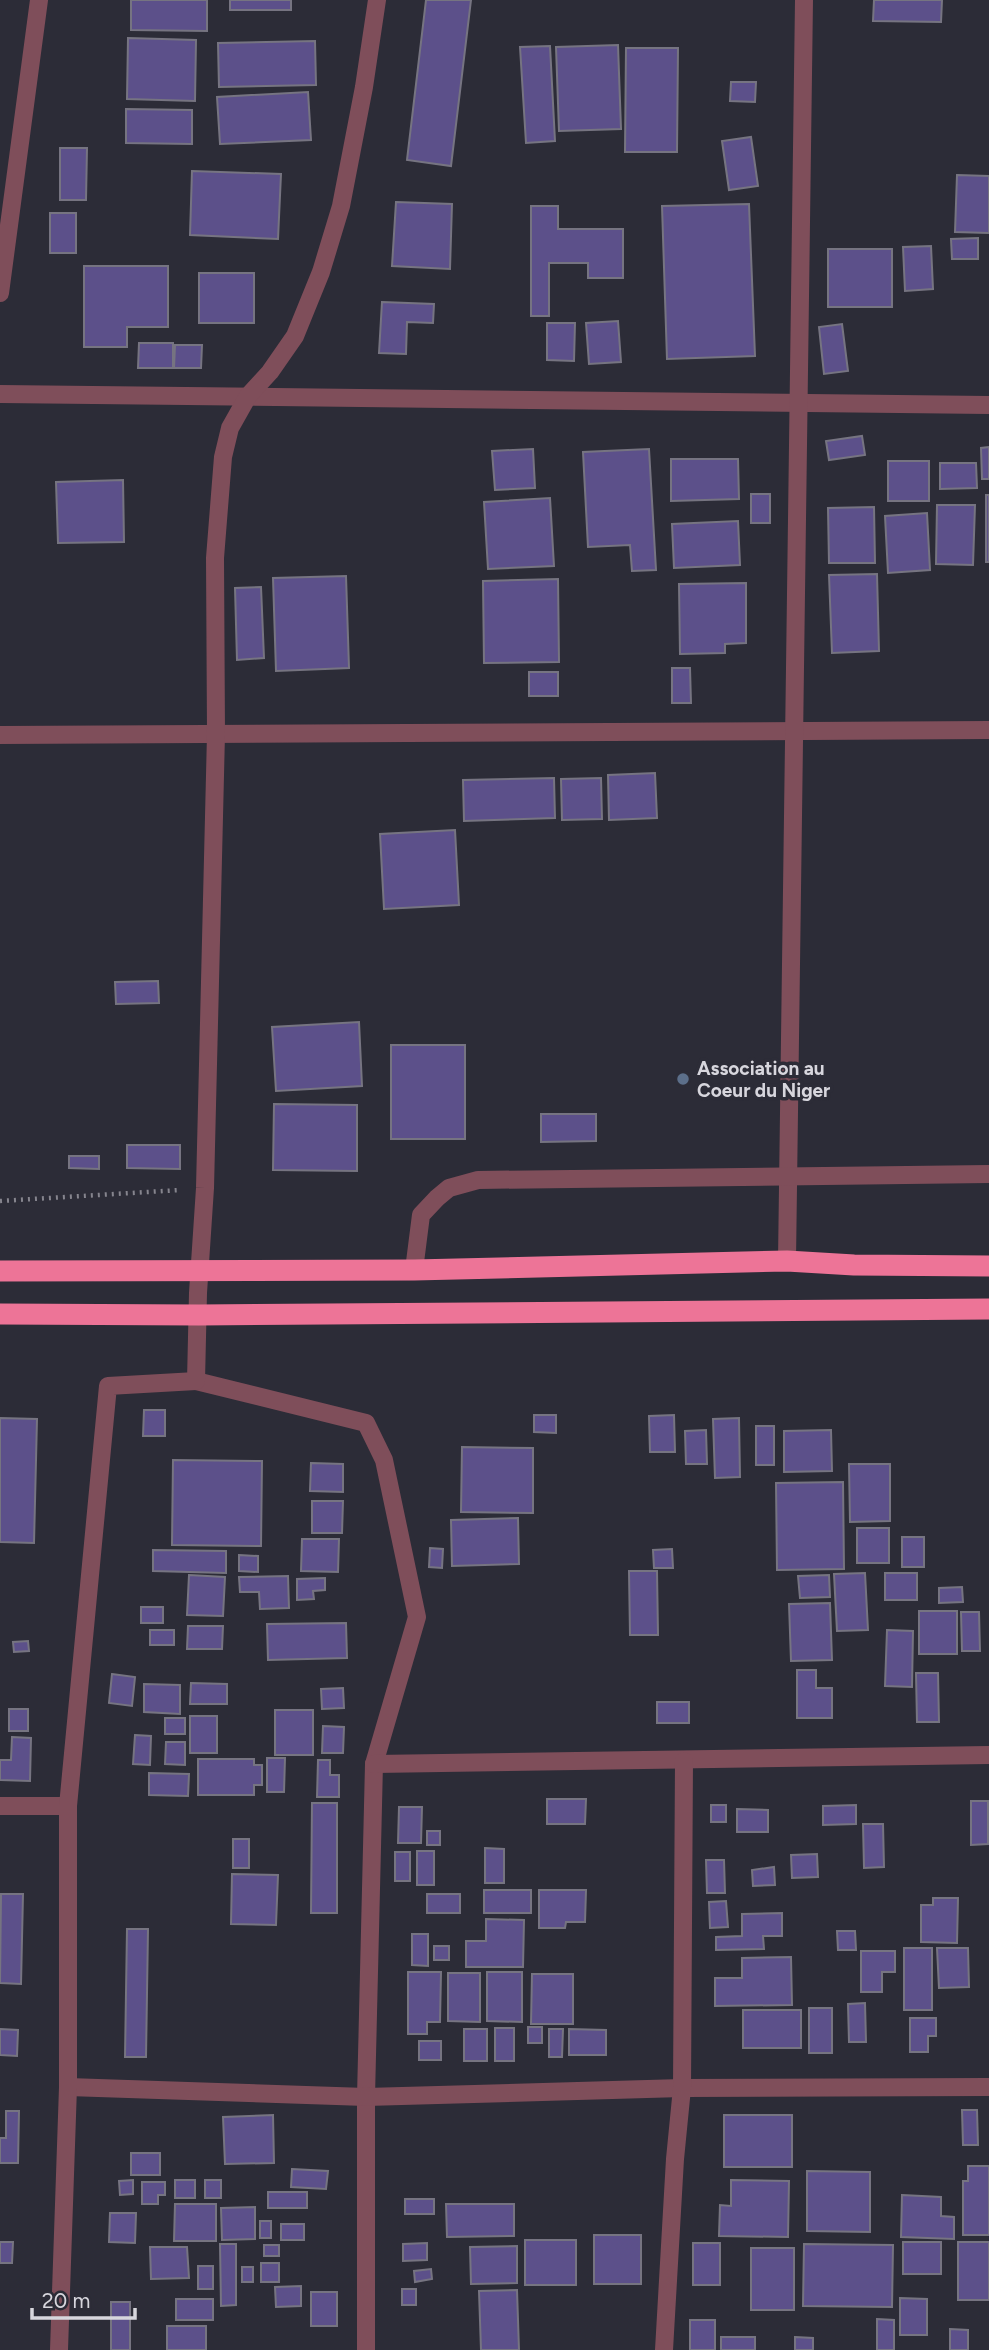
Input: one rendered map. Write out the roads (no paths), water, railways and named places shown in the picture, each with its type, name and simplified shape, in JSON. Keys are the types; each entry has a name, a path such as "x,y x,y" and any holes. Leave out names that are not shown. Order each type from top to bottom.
{"highway":[{"path":"0,1271 200,1269 268,1272 787,1261 853,1265 989,1266"},
{"path":"0,1314 989,1309"}],"street":[{"path":"0,293 39,0"},
{"path":"196,1381 205,1188 216,734 215,558 223,457 230,428 248,396 270,372 295,336 321,271 341,206 377,0"},
{"path":"787,1261 804,0"},
{"path":"0,394 989,405"},
{"path":"0,735 989,730"},
{"path":"414,1270 421,1215 449,1188 478,1180 989,1174"},
{"path":"59,2350 68,2087 68,1806 108,1386 196,1381 366,1423 384,1460 417,1618 374,1764 366,2097 366,2350"},
{"path":"374,1764 989,1755"},
{"path":"664,2350 675,2159 682,2088 684,1761"},
{"path":"0,1806 68,1806"},
{"path":"68,2087 366,2097 682,2088 989,2087"}],"place":[{"name":"Association au Coeur du Niger","path":"683,1079"}]}
